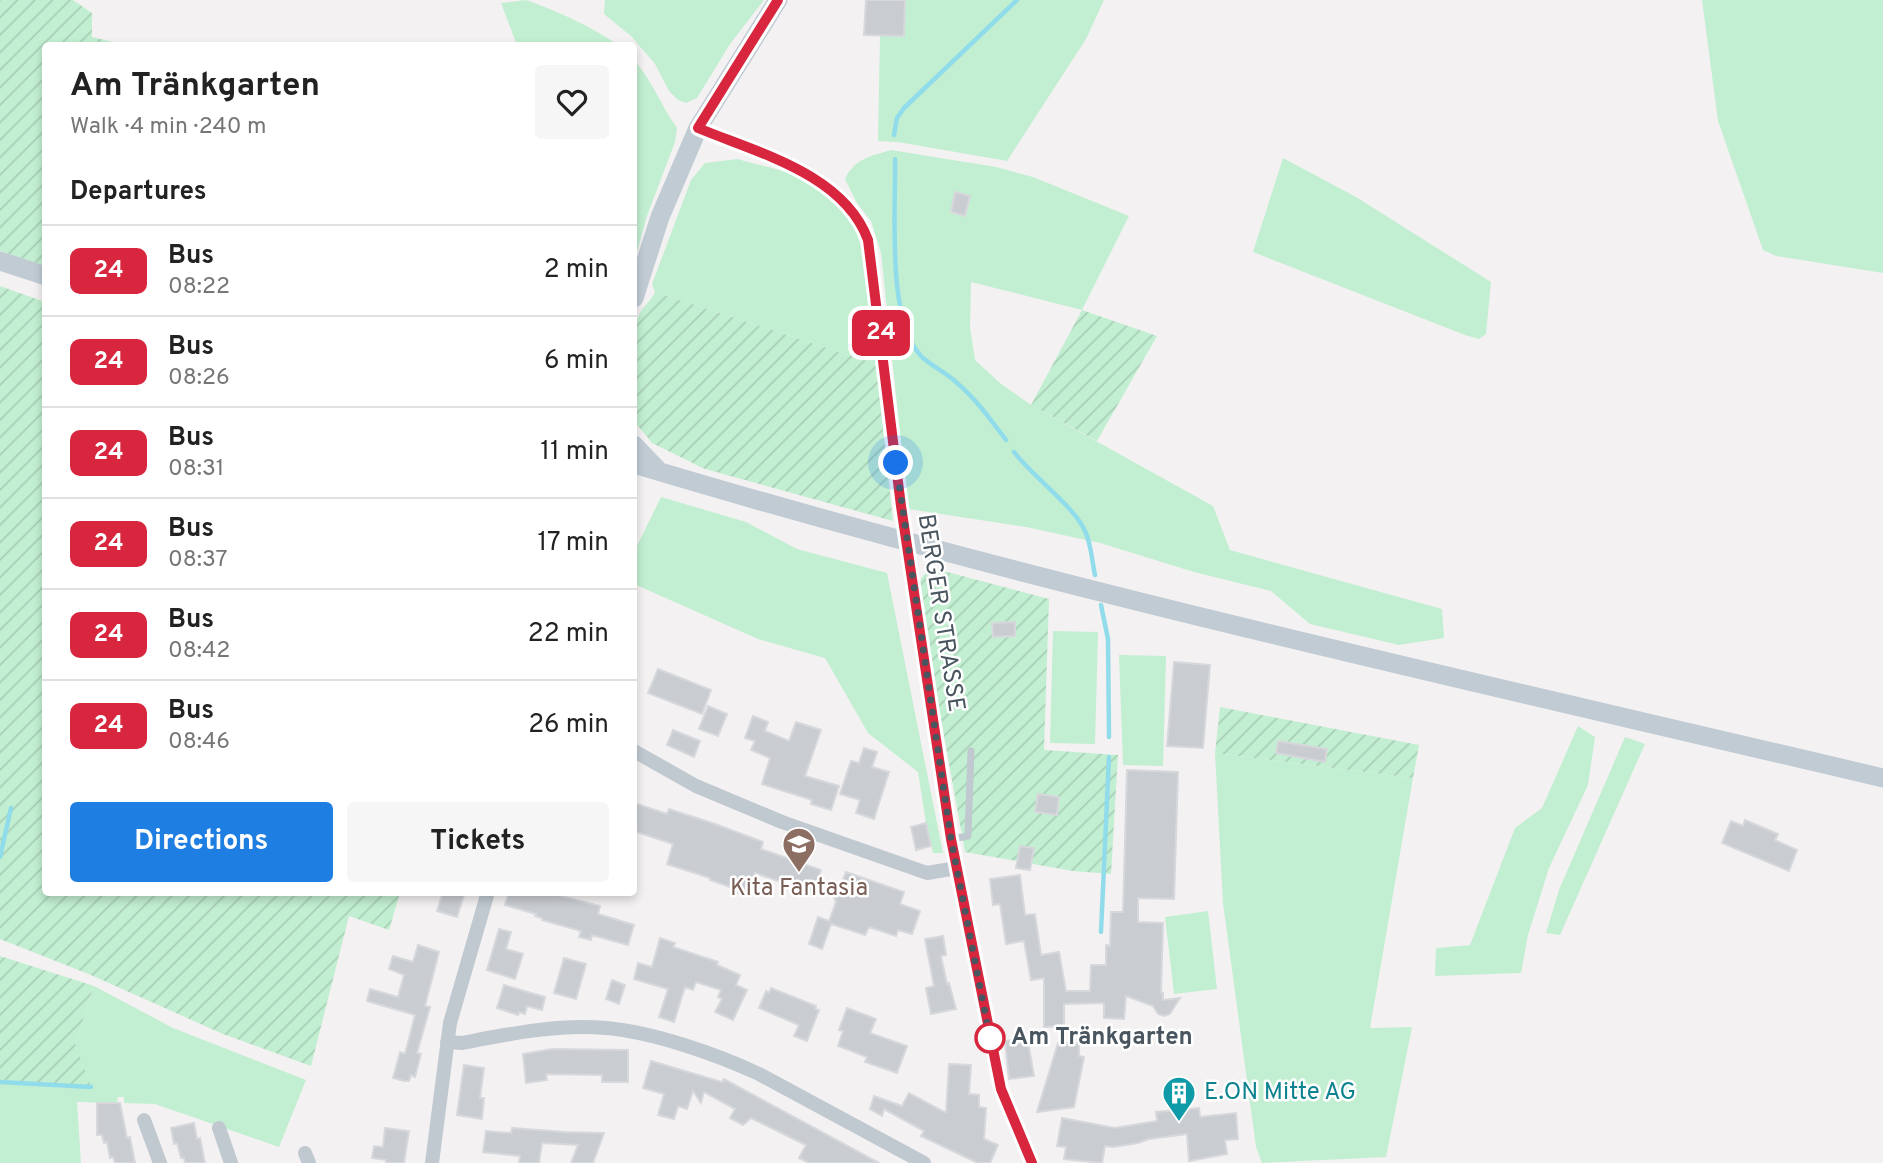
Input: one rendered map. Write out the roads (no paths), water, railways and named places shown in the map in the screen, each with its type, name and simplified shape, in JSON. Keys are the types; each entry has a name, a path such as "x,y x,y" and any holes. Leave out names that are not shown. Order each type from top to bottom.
{"main road":[{"path":"637,289 660,217 698,128 778,0"},
{"path":"0,261 42,275"},
{"path":"637,447 660,472"},
{"path":"637,465 939,549 1358,654 1883,778"}],"street":[{"name":"BERGER STRASSE","path":"698,128 797,169 824,184 850,207 862,224 868,240 901,506 951,839 1001,1089 1032,1163"},
{"path":"637,753 696,786 782,822 927,873 957,868"},
{"path":"432,1163 447,1042 460,982 487,896"},
{"path":"447,1042 462,1043 563,1028 604,1028 647,1035 760,1074 924,1163"},
{"path":"144,1120 160,1163"},
{"path":"219,1128 231,1163"}],"lane":[{"path":"951,839 968,836 971,751"}],"waterway":[{"path":"894,135 897,118 904,108 1017,0"},
{"path":"895,159 895,264 903,318 911,340 922,357 971,396 1006,440"},
{"path":"1014,452 1080,521 1089,541 1095,575"},
{"path":"1101,605 1108,639 1109,737"},
{"path":"1101,932 1109,757"},
{"path":"0,857 11,808"},
{"path":"0,1082 91,1087"}],"place":[{"name":"Kita Fantasia","path":"799,874"},
{"name":"Am Tränkgarten","path":"990,1038"},
{"name":"E.ON Mitte AG","path":"1179,1123"}]}
